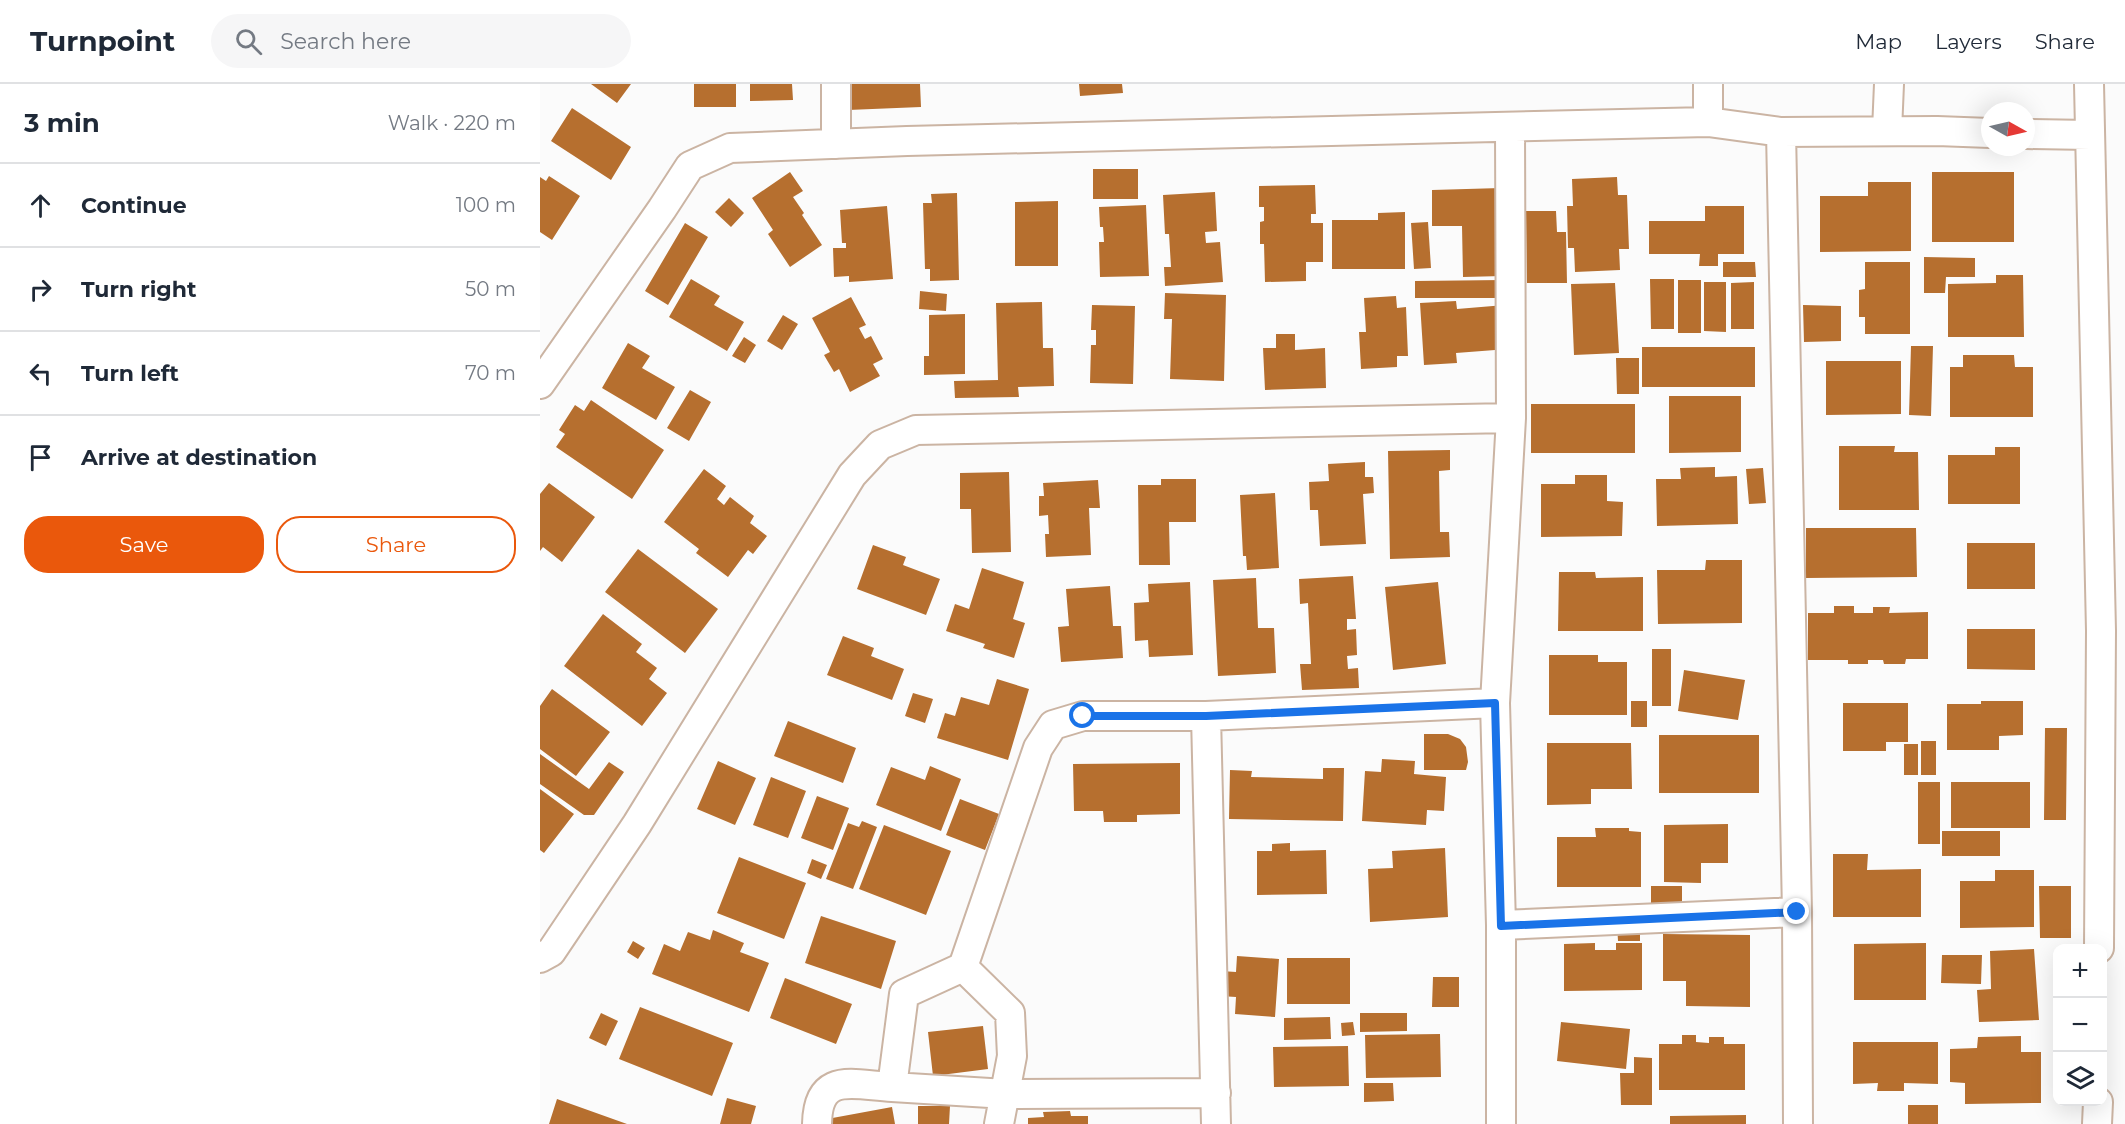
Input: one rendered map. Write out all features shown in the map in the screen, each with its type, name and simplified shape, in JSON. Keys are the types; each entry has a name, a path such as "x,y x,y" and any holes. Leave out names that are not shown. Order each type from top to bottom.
{"street":[{"path":"836,84 836,144"},
{"path":"1708,84 1708,122"},
{"path":"1887,131 1889,84"},
{"path":"2089,84 2113,631 2099,944"},
{"path":"540,384 690,166 730,148 1708,122 1781,132 1981,133"},
{"path":"1501,1124 1501,926 1495,703 1511,418 1510,128"},
{"path":"1781,132 1797,912 1798,1124"},
{"path":"2035,134 2090,135"},
{"path":"540,958 551,952 637,824 852,475 880,445 916,430 1511,418"},
{"path":"892,1087 904,994 963,967 1038,748 1053,725 1083,716 1206,716 1495,703"},
{"path":"1206,716 1216,1124"},
{"path":"1501,926 1797,912"},
{"path":"2107,948 2125,948"},
{"path":"963,967 1010,1012 1012,1056 999,1124"},
{"path":"817,1124 817,1109 823,1093 835,1085 1006,1094 1216,1094"},
{"path":"2097,1124 2098,1106"}],"building":[{"path":"591,84 631,84 617,103"},
{"path":"694,84 736,84 736,107 694,107"},
{"path":"750,84 792,84 793,100 750,101"},
{"path":"847,84 920,84 921,107 848,110"},
{"path":"1079,84 1122,84 1123,93 1080,96"},
{"path":"572,108 631,147 611,180 551,141"},
{"path":"1093,169 1138,169 1138,199 1093,199"},
{"path":"790,172 803,191 793,197 822,245 790,267 768,234 773,230 752,198"},
{"path":"1932,172 2014,172 2014,242 1932,242"},
{"path":"549,176 580,196 552,240 540,232 540,177 546,181"},
{"path":"1617,177 1618,195 1627,195 1629,249 1619,249 1620,270 1575,272 1574,248 1568,248 1567,206 1573,206 1572,179"},
{"path":"1868,182 1911,182 1911,251 1820,252 1820,196 1868,196"},
{"path":"1315,185 1316,214 1311,214 1311,223 1323,223 1323,262 1306,262 1306,281 1265,282 1264,244 1260,244 1260,222 1264,221 1264,207 1259,207 1259,186"},
{"path":"1501,188 1503,276 1463,277 1462,226 1432,226 1432,190"},
{"path":"1215,192 1217,231 1205,232 1206,243 1220,242 1223,282 1165,286 1164,267 1171,267 1169,234 1165,234 1163,195"},
{"path":"957,193 959,280 930,281 930,269 925,269 923,203 932,203 931,194"},
{"path":"729,198 744,213 731,227 715,212"},
{"path":"1058,201 1058,266 1015,266 1015,202"},
{"path":"1146,205 1149,276 1100,277 1099,242 1104,242 1103,227 1100,227 1099,207"},
{"path":"887,206 893,279 849,282 849,276 834,277 833,248 846,248 846,243 842,243 840,210"},
{"path":"1705,206 1744,206 1744,254 1718,254 1718,266 1699,266 1700,254 1649,254 1649,221 1705,221"},
{"path":"1526,211 1556,211 1557,232 1566,232 1567,283 1527,283"},
{"path":"1405,212 1405,269 1332,269 1332,220 1378,220 1378,213"},
{"path":"1428,222 1431,268 1414,269 1411,223"},
{"path":"685,223 708,237 668,305 645,291"},
{"path":"1924,257 1975,258 1975,277 1946,277 1945,293 1924,293"},
{"path":"1723,262 1755,262 1756,277 1723,277"},
{"path":"1865,262 1910,262 1910,334 1865,334 1865,317 1859,317 1859,290 1865,289"},
{"path":"1996,275 2023,275 2024,337 1948,337 1948,284 1996,283"},
{"path":"691,279 720,296 714,305 744,322 727,351 669,317"},
{"path":"1650,279 1674,279 1674,329 1651,329"},
{"path":"1503,280 1503,298 1415,298 1415,281"},
{"path":"1678,280 1701,280 1701,333 1678,333"},
{"path":"1704,282 1726,282 1726,332 1704,331"},
{"path":"1754,282 1754,329 1731,329 1731,283"},
{"path":"1615,283 1619,353 1574,355 1571,284"},
{"path":"920,291 947,294 946,311 919,309"},
{"path":"1165,293 1226,295 1224,381 1170,379 1172,319 1164,319"},
{"path":"1396,296 1397,308 1406,307 1408,356 1397,356 1397,367 1361,369 1359,332 1366,332 1364,298"},
{"path":"851,297 866,325 859,328 865,339 871,336 883,359 873,364 880,376 850,392 839,369 834,372 824,355 830,352 812,318"},
{"path":"1456,301 1457,309 1505,305 1508,349 1456,353 1457,363 1424,365 1420,303"},
{"path":"1042,302 1043,348 1053,348 1054,386 1018,387 1019,397 955,398 954,381 998,380 996,303"},
{"path":"1092,305 1135,306 1133,384 1090,383 1091,345 1096,345 1096,330 1091,330"},
{"path":"1803,305 1841,306 1841,341 1804,342"},
{"path":"965,314 965,374 924,375 924,356 929,356 929,315"},
{"path":"783,315 798,324 782,350 767,341"},
{"path":"1276,334 1295,334 1295,350 1325,348 1326,388 1265,390 1263,348 1276,348"},
{"path":"744,337 756,345 745,363 732,356"},
{"path":"628,343 650,356 642,368 675,387 656,420 602,388"},
{"path":"1911,346 1933,346 1931,416 1909,415"},
{"path":"1642,347 1755,347 1755,387 1642,387"},
{"path":"1963,355 2014,355 2015,367 2033,367 2033,417 1950,417 1950,367 1963,367"},
{"path":"1616,358 1639,358 1639,394 1617,394"},
{"path":"1826,361 1901,361 1901,414 1826,415"},
{"path":"690,390 711,402 689,441 667,428"},
{"path":"1669,396 1741,396 1741,452 1669,453"},
{"path":"591,400 664,450 632,499 556,447 565,434 559,430 575,405 584,411"},
{"path":"1531,404 1635,404 1635,453 1531,453"},
{"path":"1839,446 1895,446 1894,452 1918,452 1919,510 1839,510"},
{"path":"1995,447 2020,447 2020,504 1948,504 1948,455 1995,455"},
{"path":"1450,450 1450,470 1439,471 1440,532 1449,532 1450,557 1390,559 1388,451"},
{"path":"1365,462 1365,477 1373,477 1374,493 1363,494 1366,544 1320,546 1318,510 1310,510 1309,482 1329,481 1328,464"},
{"path":"1715,467 1715,477 1737,476 1738,524 1657,526 1656,479 1681,479 1680,468"},
{"path":"1763,468 1766,503 1749,504 1746,469"},
{"path":"704,469 726,486 717,499 724,505 730,497 754,516 750,523 767,536 753,554 748,550 728,577 696,553 699,549 664,522"},
{"path":"1009,472 1011,552 972,553 971,509 960,509 960,473"},
{"path":"1575,475 1607,475 1607,501 1623,502 1622,536 1541,537 1541,484 1575,484"},
{"path":"1161,479 1196,479 1196,522 1169,522 1170,565 1139,565 1138,485 1161,485"},
{"path":"1098,480 1100,508 1089,508 1091,555 1046,557 1045,534 1049,534 1048,515 1039,516 1039,496 1044,496 1043,483"},
{"path":"549,483 595,517 562,562 543,547 540,551 540,494"},
{"path":"1275,493 1279,568 1247,570 1246,556 1243,556 1240,495"},
{"path":"1806,528 1916,528 1917,577 1806,578"},
{"path":"1967,543 2035,543 2035,589 1967,589"},
{"path":"873,545 906,557 903,565 940,579 926,615 857,589"},
{"path":"638,549 718,609 685,653 605,592"},
{"path":"1706,560 1742,560 1742,623 1658,624 1657,570 1705,570"},
{"path":"982,568 1024,582 1013,619 1025,623 1014,658 983,648 985,644 946,631 955,604 969,609"},
{"path":"1559,572 1595,572 1596,578 1643,577 1643,631 1558,631"},
{"path":"1353,576 1356,619 1347,619 1347,630 1356,629 1357,655 1347,656 1348,669 1358,668 1359,688 1302,690 1300,664 1311,664 1308,603 1300,604 1299,579"},
{"path":"1256,578 1258,628 1274,628 1276,673 1218,676 1213,580"},
{"path":"1190,582 1193,655 1149,657 1148,640 1135,641 1134,603 1149,602 1148,584"},
{"path":"1438,582 1446,664 1393,670 1385,587"},
{"path":"1110,586 1113,626 1121,626 1123,658 1061,662 1058,627 1069,626 1066,589"},
{"path":"1834,606 1854,606 1854,613 1873,613 1873,607 1890,607 1889,613 1928,612 1928,659 1906,659 1905,664 1884,664 1883,660 1868,660 1868,664 1848,664 1848,660 1808,660 1808,613 1834,613"},
{"path":"603,614 642,644 636,652 657,668 649,679 667,693 642,726 564,666"},
{"path":"1967,629 2035,629 2035,670 1967,669"},
{"path":"843,636 874,648 871,656 904,669 892,700 827,675"},
{"path":"1652,649 1671,649 1671,706 1652,706"},
{"path":"1549,655 1598,655 1598,662 1627,662 1627,715 1549,715"},
{"path":"1684,670 1745,680 1738,720 1678,711"},
{"path":"997,679 1029,689 1008,760 937,738 945,713 955,716 961,697 989,705"},
{"path":"552,689 610,732 576,776 540,749 540,706"},
{"path":"913,693 933,699 925,723 905,716"},
{"path":"1631,701 1647,701 1647,727 1631,727"},
{"path":"1981,701 2023,701 2023,735 1999,736 1999,750 1947,750 1947,704 1981,704"},
{"path":"1843,703 1908,703 1908,742 1886,742 1886,751 1843,751"},
{"path":"788,721 856,748 843,783 774,756"},
{"path":"2045,728 2067,728 2066,820 2044,820"},
{"path":"1424,734 1448,734 1460,739 1466,747 1468,762 1466,770 1424,770"},
{"path":"1659,735 1759,735 1759,793 1659,793"},
{"path":"1921,741 1936,741 1936,775 1921,775"},
{"path":"1547,743 1631,743 1632,789 1591,789 1591,804 1547,805"},
{"path":"1904,744 1918,744 1918,775 1904,775"},
{"path":"540,754 589,789 609,762 624,772 594,815 584,815 540,784"},
{"path":"1382,759 1415,761 1414,774 1446,777 1444,811 1427,810 1426,825 1362,821 1365,771 1381,772"},
{"path":"718,761 756,778 735,825 697,809"},
{"path":"1180,763 1180,814 1137,815 1137,822 1104,822 1103,811 1074,811 1073,764"},
{"path":"930,766 961,779 941,831 876,805 891,767 925,780"},
{"path":"1323,768 1344,768 1343,821 1229,819 1230,770 1252,771 1251,777 1323,779"},
{"path":"771,777 806,791 788,838 753,825"},
{"path":"1918,782 1940,782 1940,844 1918,844"},
{"path":"1951,782 2030,782 2030,828 1951,828"},
{"path":"540,789 574,814 544,853 540,850"},
{"path":"817,796 849,808 833,850 801,838"},
{"path":"960,799 999,814 985,850 946,835"},
{"path":"862,821 877,827 853,889 826,879 848,823 859,827"},
{"path":"1728,824 1728,863 1701,863 1701,883 1664,882 1664,825"},
{"path":"884,825 951,851 926,915 859,889"},
{"path":"1595,828 1629,828 1629,831 1641,832 1641,887 1557,887 1557,837 1596,837"},
{"path":"1942,831 2000,831 2000,856 1942,856"},
{"path":"1290,843 1290,851 1326,850 1327,894 1257,895 1257,851 1272,851 1272,844"},
{"path":"1445,848 1448,917 1370,922 1368,869 1393,868 1392,851"},
{"path":"1833,854 1868,854 1867,870 1921,869 1921,917 1833,917"},
{"path":"739,857 806,883 784,939 717,913"},
{"path":"812,859 827,865 821,879 807,873"},
{"path":"1995,870 2034,870 2034,927 1960,928 1960,881 1995,881"},
{"path":"1651,886 1682,886 1682,904 1651,904"},
{"path":"2039,886 2071,886 2071,938 2040,938"},
{"path":"821,916 896,941 881,989 805,963"},
{"path":"1617,924 1640,924 1640,941 1618,941"},
{"path":"713,930 744,943 740,952 769,963 749,1012 652,974 664,944 680,951 688,932 710,940"},
{"path":"1663,934 1750,935 1750,1007 1686,1006 1686,981 1663,981"},
{"path":"633,941 645,948 638,959 627,952"},
{"path":"1595,943 1595,950 1616,950 1616,943 1642,943 1642,990 1564,991 1564,944"},
{"path":"1926,943 1926,1000 1854,1000 1854,944"},
{"path":"2034,949 2039,1020 1979,1022 1977,990 1991,989 1990,951"},
{"path":"1942,955 1982,955 1981,984 1941,983"},
{"path":"1237,956 1279,959 1275,1017 1235,1014 1236,997 1220,996 1221,971 1236,972"},
{"path":"1287,958 1350,958 1350,1004 1287,1004"},
{"path":"1433,977 1459,977 1459,1007 1432,1007"},
{"path":"785,978 852,1004 836,1044 770,1018"},
{"path":"640,1007 733,1043 712,1096 619,1059"},
{"path":"601,1013 618,1021 606,1046 589,1038"},
{"path":"1360,1013 1407,1013 1407,1031 1360,1032"},
{"path":"1330,1017 1331,1039 1284,1040 1284,1018"},
{"path":"1353,1022 1355,1035 1342,1036 1341,1023"},
{"path":"1561,1022 1630,1029 1626,1069 1557,1061"},
{"path":"983,1026 988,1069 933,1076 928,1032"},
{"path":"1440,1034 1441,1077 1366,1078 1365,1035"},
{"path":"1682,1035 1696,1035 1696,1042 1709,1043 1709,1037 1724,1037 1724,1044 1745,1044 1745,1090 1659,1090 1659,1044 1682,1044"},
{"path":"2021,1036 2021,1052 2041,1052 2041,1103 1965,1104 1965,1083 1950,1082 1950,1049 1977,1048 1978,1037"},
{"path":"1853,1042 1938,1042 1938,1084 1904,1083 1904,1091 1877,1091 1878,1083 1853,1084"},
{"path":"1348,1046 1349,1086 1274,1087 1273,1047"},
{"path":"1634,1057 1652,1058 1652,1105 1621,1105 1620,1073 1634,1073"},
{"path":"1364,1083 1393,1083 1394,1101 1364,1102"},
{"path":"727,1098 756,1106 751,1124 720,1124"},
{"path":"557,1099 627,1124 549,1124"},
{"path":"1908,1105 1938,1105 1938,1124 1908,1124"},
{"path":"918,1106 950,1106 949,1124 918,1124"},
{"path":"892,1107 895,1124 828,1124 827,1119"},
{"path":"1070,1111 1071,1116 1088,1116 1088,1124 1028,1124 1028,1118 1044,1117 1043,1112"},
{"path":"1746,1115 1746,1124 1670,1124 1670,1116"}],"route":[{"path":"1083,716 1206,716 1495,703 1501,926 1797,912"}]}
